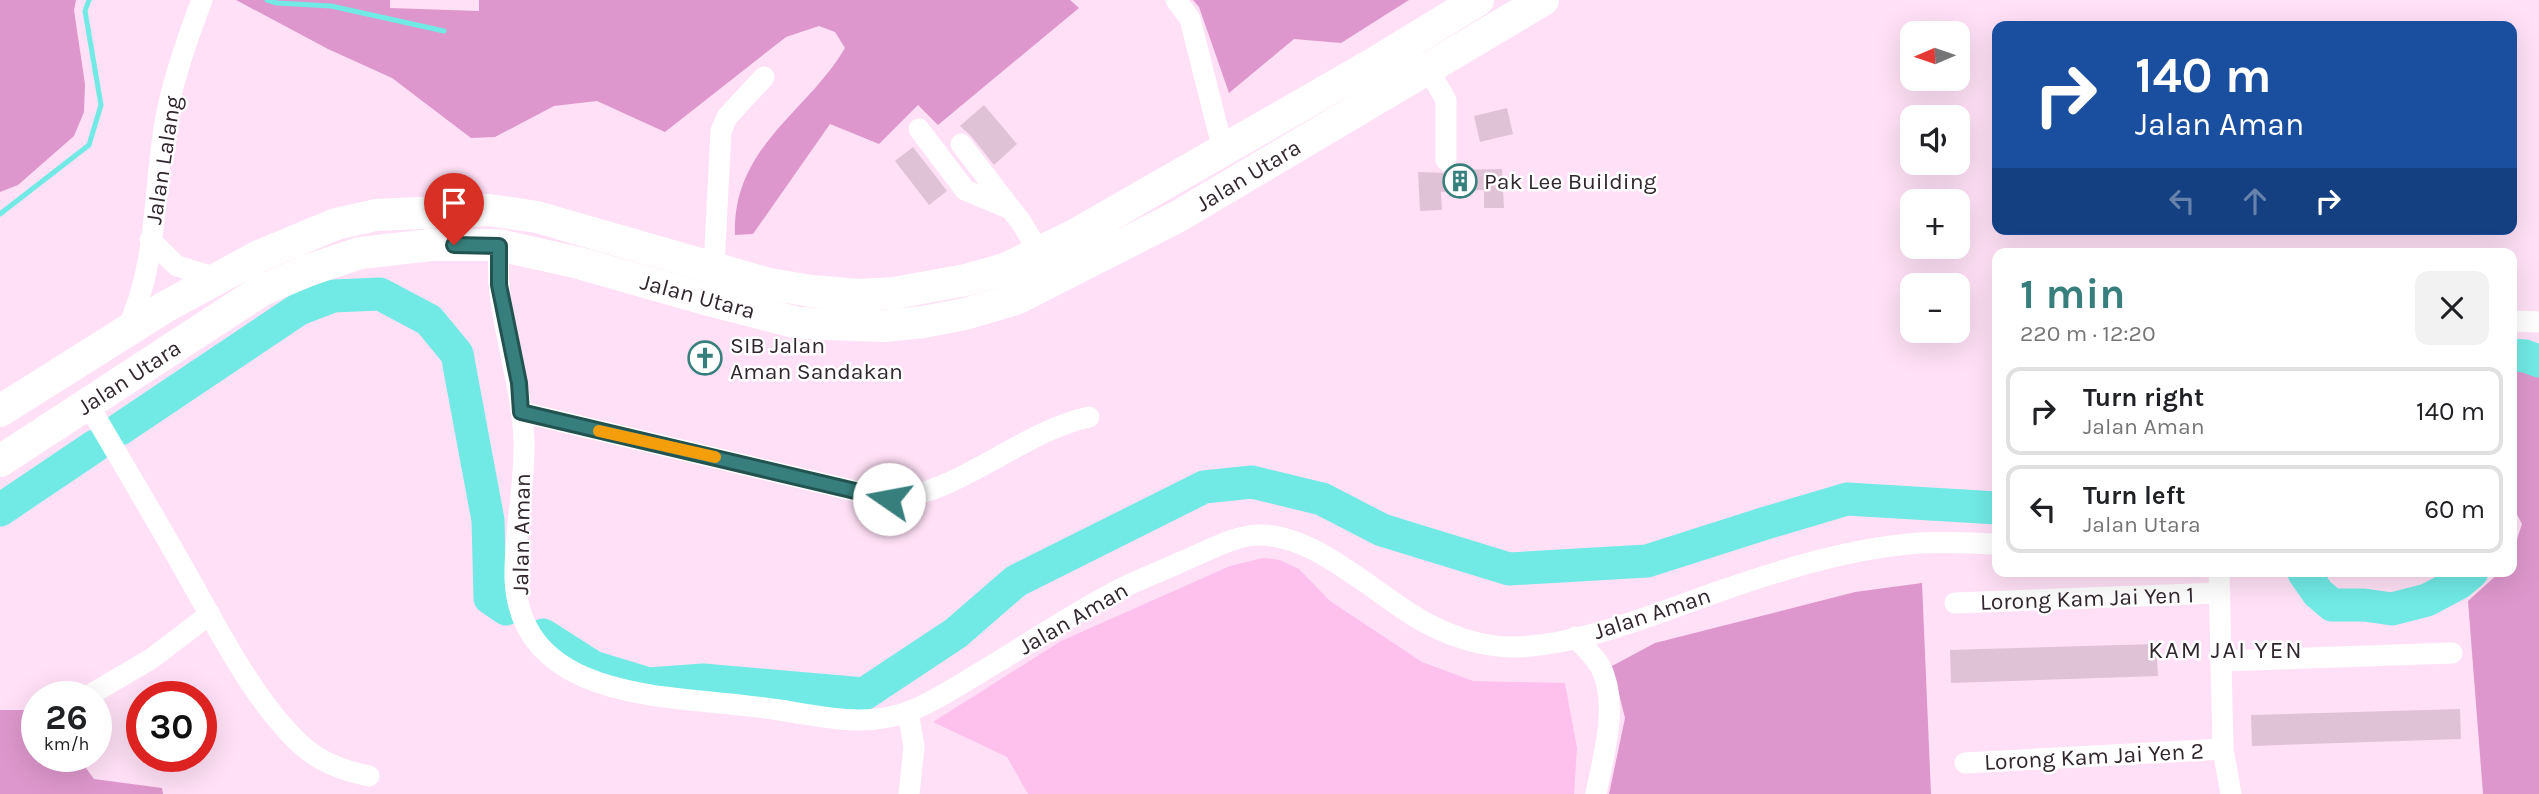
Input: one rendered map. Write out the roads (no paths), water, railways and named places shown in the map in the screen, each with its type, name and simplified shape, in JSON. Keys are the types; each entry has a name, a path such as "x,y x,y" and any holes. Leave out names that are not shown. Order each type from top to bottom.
{"highway":[{"name":"Jalan Utara","path":"0,411 125,333 259,256 336,224 376,215 489,210 537,217 769,284 811,291 860,295 894,293 966,280 1005,269 1040,253 1373,64 1478,0"},
{"name":"Jalan Utara","path":"0,461 262,290 309,270 360,253 431,245 499,246 579,263 798,323 884,326 923,322 965,314 1016,299 1177,217 1543,0"},
{"path":"259,256 376,231 471,221 488,223 497,230 499,246"}],"street":[{"name":"Jalan Lalang","path":"125,333 139,305 155,215 165,123 183,54 202,0"},
{"path":"1177,0 1190,19 1223,150"},
{"path":"1427,69 1446,100 1446,160"},
{"path":"715,267 721,131 727,117 764,77"},
{"path":"919,130 965,190 1011,209"},
{"path":"961,144 1011,209 1040,253"},
{"path":"150,240 177,266 218,278"},
{"name":"Jalan Aman","path":"499,246 499,285 519,383 524,443 515,579 524,624 538,646 557,664 619,689 648,696 778,709 840,720 884,720 908,712 1120,589 1230,541 1251,535 1268,536 1308,547 1415,617 1441,630 1476,642 1513,647 1552,643 1620,626 1786,570 1846,554 1906,544 1992,544"},
{"path":"2517,321 2539,322"},
{"path":"88,404 264,703 299,743 325,763 345,771 369,775"},
{"path":"521,412 889,499 914,496 936,487 1070,421 1089,417"},
{"path":"2219,583 2223,661 2223,749 2231,794"},
{"name":"Lorong Kam Jai Yen 1","path":"1955,603 2219,583"},
{"path":"112,682 151,659 210,614"},
{"path":"1575,637 1600,666 1607,692 1609,707 1596,794"},
{"path":"2223,661 2452,653"},
{"path":"908,712 914,747 909,794"},
{"name":"Lorong Kam Jai Yen 2","path":"1965,763 2223,749"}],"waterway":[{"path":"0,214 89,145 101,105 85,11 89,0"},
{"path":"267,0 331,6 444,31"},
{"path":"120,429 299,309 333,296 380,294 429,320 457,354 488,520 490,598 506,609"},
{"path":"2517,355 2539,361"},
{"path":"0,510 95,446"},
{"path":"543,635 593,667 649,684 703,680 864,694 956,633 1016,581 1204,487 1252,482 1322,499 1382,530 1509,569 1647,561 1847,499 1992,508"},
{"path":"2307,577 2318,593 2332,605 2364,605 2392,609 2427,600 2466,577"}],"place":[{"name":"Pak Lee Building","path":"1460,181"},
{"name":"SIB Jalan Aman Sandakan","path":"705,358"}],"district":[{"name":"KAM JAI YEN","path":"2226,650"}]}
